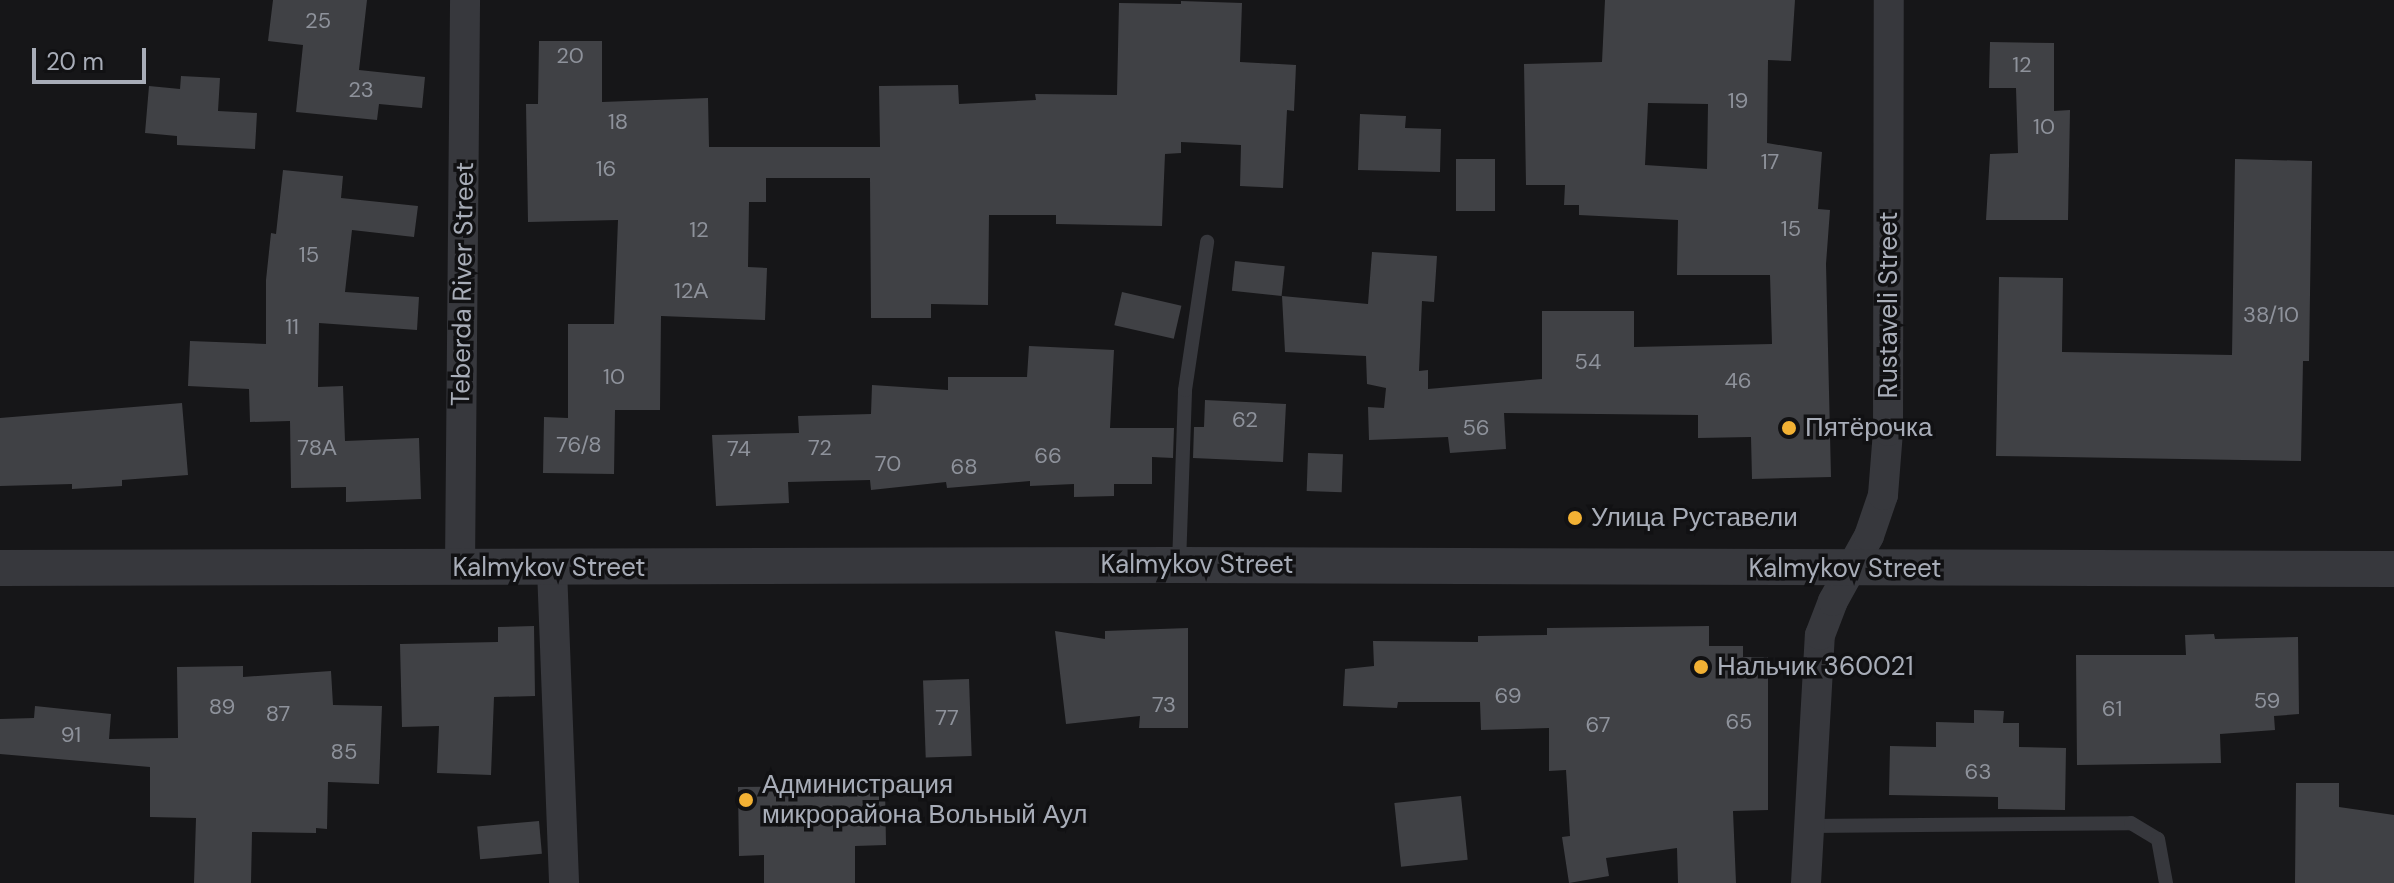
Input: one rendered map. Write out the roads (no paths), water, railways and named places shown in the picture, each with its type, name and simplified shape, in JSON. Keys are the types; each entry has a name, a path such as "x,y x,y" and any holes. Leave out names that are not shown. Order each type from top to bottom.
{"street":[{"name":"Teberda River Street","path":"460,567 465,0"},
{"name":"Rustaveli Street","path":"1806,883 1820,635 1833,601 1869,536 1883,495 1888,431 1889,0"},
{"name":"Kalmykov Street","path":"0,568 552,569 1179,565 2394,569"},
{"path":"552,569 564,883"}],"lane":[{"path":"1179,565 1185,390 1207,242"},
{"path":"1810,826 2131,823 2158,839 2166,883"}],"place":[{"name":"Пятёрочка","path":"1789,428"},
{"name":"Улица Руставели","path":"1575,518"},
{"name":"Нальчик 360021","path":"1701,667"},
{"name":"Администрация микрорайона Вольный Аул","path":"746,800"}]}
